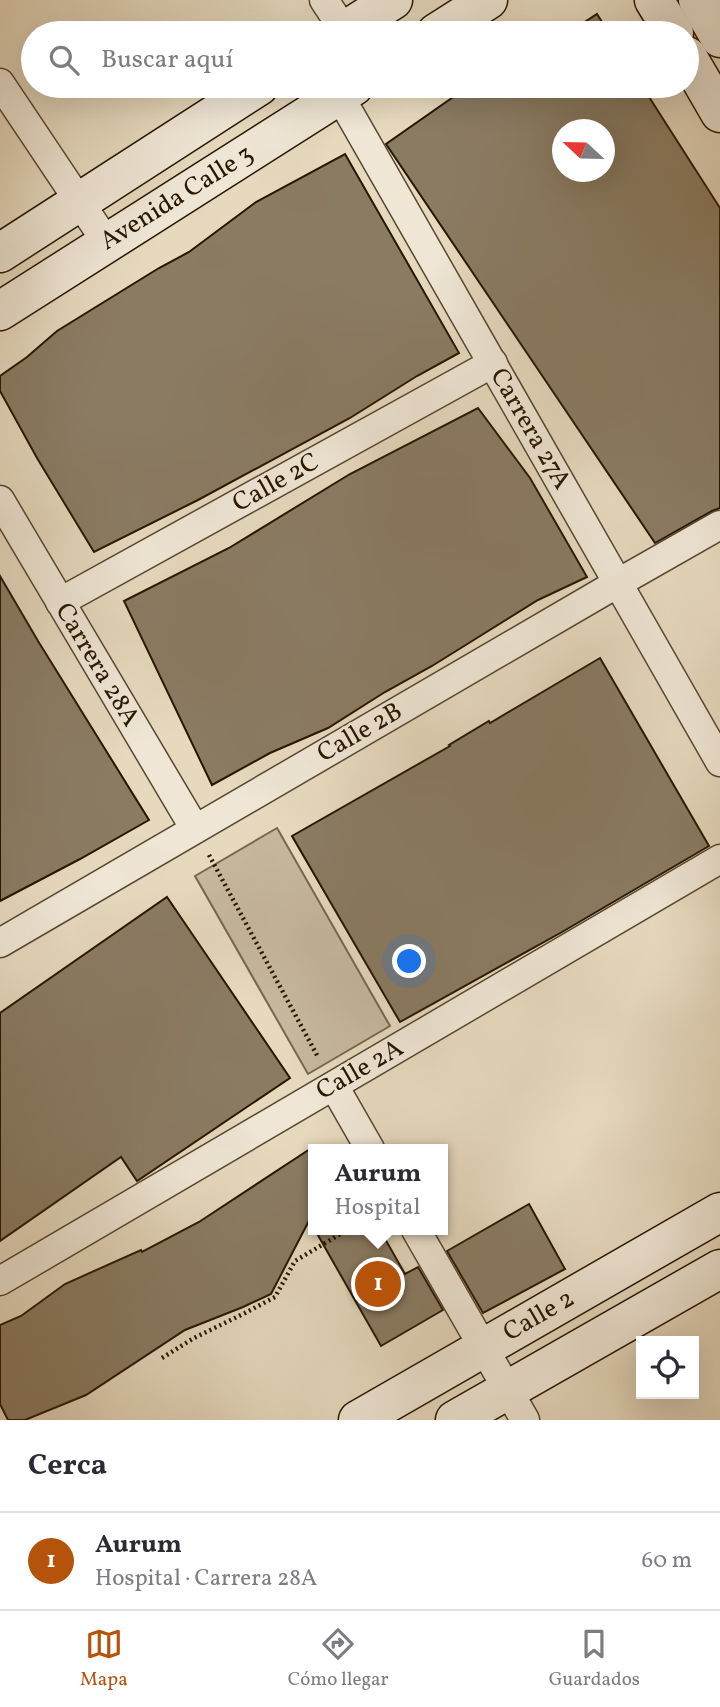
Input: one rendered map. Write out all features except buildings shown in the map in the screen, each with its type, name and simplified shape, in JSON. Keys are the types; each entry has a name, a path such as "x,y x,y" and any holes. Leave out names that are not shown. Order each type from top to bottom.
{"street":[{"path":"346,21 393,0"},
{"path":"455,21 488,0"},
{"path":"654,0 667,21"},
{"path":"698,0 720,38"},
{"path":"699,77 720,113"},
{"path":"0,83 107,243"},
{"name":"Avenida Calle 3","path":"0,253 240,98"},
{"name":"Avenida Calle 3","path":"0,311 334,98"},
{"name":"Carrera 27A","path":"351,98 493,363 720,762"},
{"name":"Calle 2C","path":"60,602 493,363"},
{"name":"Carrera 28A","path":"0,500 195,829"},
{"name":"Calle 2B","path":"0,943 720,525"},
{"name":"Calle 2A","path":"0,1281 720,859"},
{"path":"334,1086 367,1144"},
{"name":"Calle 2","path":"358,1420 720,1212"},
{"path":"419,1235 516,1405"},
{"name":"Calle 2","path":"456,1420 516,1405 720,1269"}],"path":[{"path":"195,829 334,1086"},
{"path":"162,1358 194,1338 275,1297 295,1261 339,1235"}],"shaded area":[{"path":"277,828 390,1026 308,1074 195,876"}],"place":[{"name":"Aurum","path":"378,1284"}]}
